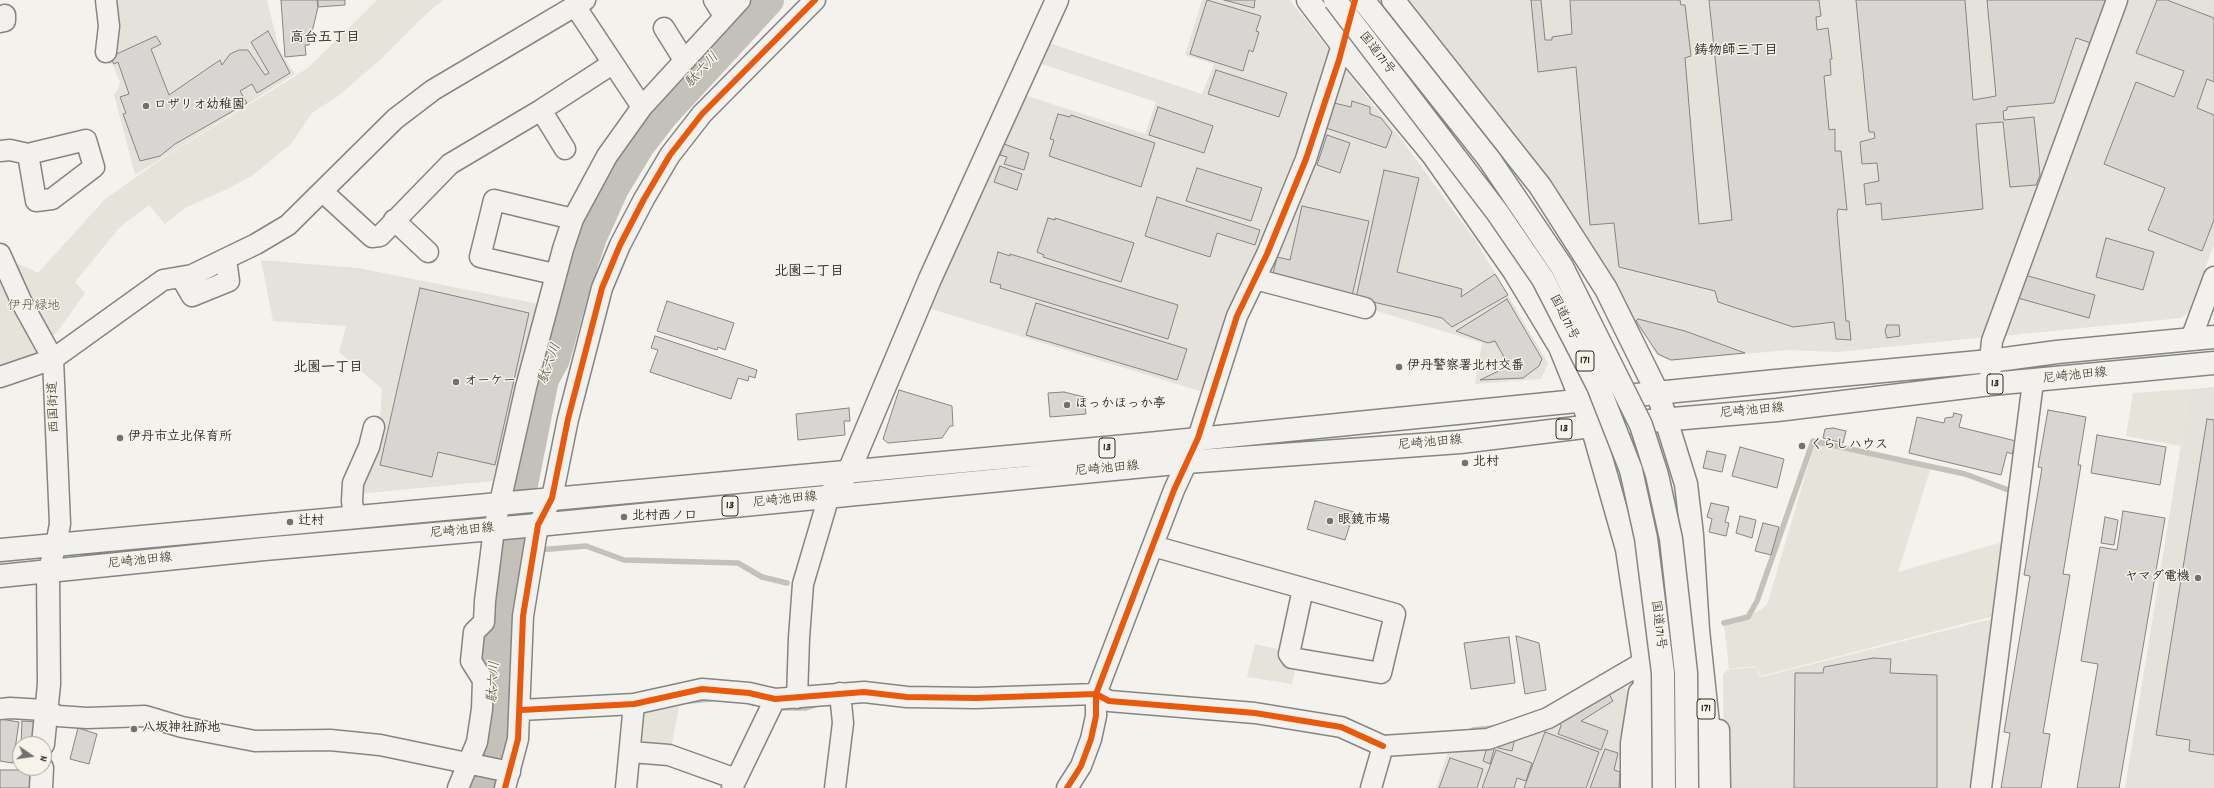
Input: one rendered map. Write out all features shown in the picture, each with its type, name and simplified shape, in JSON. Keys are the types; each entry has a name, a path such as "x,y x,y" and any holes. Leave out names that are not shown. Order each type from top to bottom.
{"main road":[{"path":"829,496 849,471 930,279 1057,0"},
{"name":"171","path":"1308,0 1342,45 1433,155 1514,271 1560,347 1583,400 1592,426 1627,548 1644,662 1648,788"},
{"name":"国道171号","path":"1335,0 1471,175 1543,279 1598,386 1631,470 1646,538 1663,673 1664,788"},
{"path":"1342,45 1354,0"},
{"name":"国道171号","path":"1363,0 1489,159 1562,267 1641,424 1657,475 1671,539 1686,673 1687,788"},
{"name":"171","path":"1393,0 1540,186 1606,289 1658,394 1686,484 1692,535 1698,630 1709,733 1708,788"},
{"name":"尼崎池田線","path":"0,550 1658,394 2214,337"},
{"name":"尼崎池田線","path":"0,576 264,549 538,525 1186,462 1460,442 1592,426 1777,410 1991,384 2033,382 2214,363"},
{"path":"43,736 45,710 49,684 48,572"},
{"path":"41,788 42,776"}],"street":[{"path":"106,0 108,26 106,52"},
{"path":"458,788 476,742 482,709 483,680 472,661 474,632 484,622 485,601 494,529 526,387 554,274 574,219 606,156 642,107 684,60 720,8 740,0"},
{"path":"0,709 10,708 45,710 58,716 87,718 145,716 182,727 255,741 330,740 380,745 468,763 508,780 518,739 521,710 520,663 523,616 538,525 552,498 568,419 602,288 620,245 644,199 670,155 702,114 815,0"},
{"path":"1991,384 1990,361 1992,341 2117,0"},
{"path":"0,377 53,359 163,280 192,276 288,225 395,119 433,90 580,3 612,64 642,107"},
{"path":"664,28 684,60"},
{"path":"1067,788 1081,766 1091,739 1096,716 1096,694 1186,462 1198,438 1237,316 1285,213 1306,159 1342,45"},
{"path":"323,192 372,237 380,236 450,164 541,110 612,64"},
{"path":"541,110 565,149"},
{"path":"0,151 10,150 28,154"},
{"path":"554,274 480,257 490,199 574,219"},
{"path":"394,220 428,252"},
{"name":"西国街道","path":"0,254 22,303 53,359 60,524 56,545 48,572"},
{"path":"2191,340 2214,277"},
{"path":"1255,278 1353,309"},
{"path":"1981,788 2033,382"},
{"path":"354,517 352,501 353,483 369,447 374,427"},
{"path":"797,698 798,638 803,584 829,496"},
{"path":"1153,546 1394,614 1381,673 1292,658 1289,654 1304,589"},
{"path":"1698,630 1719,733 1720,788"},
{"path":"521,710 634,704 702,690 748,693 775,699 864,692 907,697 976,698 1096,694 1109,701 1255,713 1342,727 1384,746 1488,739 1548,718 1644,662"},
{"path":"1631,788 1631,743 1644,662"},
{"path":"835,788 842,723 840,693"},
{"path":"631,752 674,756 734,783 775,699"},
{"path":"626,788 631,752 634,704"},
{"path":"1371,788 1384,746"}],"shaded area":[{"path":"111,0 267,0 279,49 295,74 135,175 114,94 118,89 120,82 113,65 105,62"},
{"path":"1202,0 1290,0 1331,52 1300,154 1203,392 928,308 1021,94 1145,134 1156,102 1036,62 1046,42 1202,94 1214,64 1185,55"},
{"path":"1405,0 2112,0 1987,337 1837,352 1787,350 1671,361 1657,355 1610,282"},
{"path":"2121,0 2214,0 2214,244 2189,312 2181,318 2003,336"},
{"path":"1341,65 1401,139 1476,241 1548,363 1541,379 1475,384 1482,343 1265,277"},
{"path":"261,260 358,268 544,305 504,480 357,494 379,436 382,389 339,352 346,326 273,321"},
{"path":"2214,387 2214,788 2125,788 2190,389"},
{"path":"1999,617 1977,788 1724,788 1723,674 1727,670 1755,667 1761,677"},
{"path":"1622,685 1628,691 1627,788 1436,788 1450,746"}],"green space":[{"name":"伊丹緑地","path":"377,0 443,0 425,15 380,60 338,96 312,113 291,144 252,176 185,208 165,224 149,205 120,227 75,282 85,293 58,331 33,358 0,375 0,263 19,264 38,273 105,199 166,156 308,68"},
{"path":"2190,389 2181,446 2126,436 2133,393"},
{"path":"1816,439 1931,467 1898,572 2010,540 1998,615 1761,676 1755,666 1729,669 1724,625 1757,612 1767,605"},
{"path":"631,500 665,500 664,502 589,509 587,507 589,504"},
{"path":"1255,644 1281,650 1279,661 1292,665 1292,669 1295,670 1292,684 1247,677"},
{"path":"681,696 670,754 638,750 639,706"}],"building":[{"path":"281,0 317,0 318,7 309,45 305,45 306,55 285,57"},
{"path":"318,0 345,0 345,5 318,7"},
{"path":"1207,0 1261,16 1256,31 1259,32 1253,52 1249,50 1243,71 1190,54"},
{"path":"1224,0 1255,0 1254,8"},
{"path":"1531,0 1541,0 1545,40 1552,40 1552,37 1572,34 1570,0 1680,0 1681,5 1685,5 1691,56 1685,58 1699,224 1732,220 1709,0 1819,0 1821,16 1816,17 1817,30 1828,28 1832,59 1830,59 1831,75 1824,76 1829,130 1835,129 1835,151 1841,151 1847,210 1838,209 1837,214 1846,321 1849,321 1851,340 1836,339 1834,322 1793,327 1718,302 1715,291 1619,267 1614,223 1590,225 1576,67 1538,72"},
{"path":"1856,0 1965,0 1973,100 1996,96 1987,0 2107,0 2091,43 2076,38 2054,103 2007,107 2007,110 2003,111 2004,120 2034,117 2040,175 2036,185 2010,187 2003,122 1976,124 1983,209 1882,220 1881,203 1866,205 1864,184 1879,181 1877,163 1862,164 1860,142 1875,138 1874,132 1869,132"},
{"path":"2157,0 2167,0 2214,18 2214,82 2207,79 2197,108 2214,115 2214,220 2202,251 2148,230 2165,188 2104,164 2136,82 2174,97 2184,71 2136,53"},
{"path":"268,31 290,73 257,93 252,84 240,91 247,103 175,144 160,156 140,161 123,114 126,113 120,97 129,94 118,62 114,64 110,57 156,36 161,44 151,49 169,95 220,60 222,65 230,54 239,50 248,50 265,75 269,73 251,42"},
{"path":"1216,70 1287,93 1279,117 1208,94"},
{"path":"1352,101 1370,107 1370,114 1381,118 1392,132 1386,148 1326,128 1334,103 1351,107"},
{"path":"1158,107 1213,126 1204,153 1149,135"},
{"path":"1058,114 1070,117 1071,115 1155,143 1141,187 1049,156 1054,140 1050,139"},
{"path":"1327,135 1350,143 1340,173 1317,165"},
{"path":"1004,144 1029,153 1024,170 1004,164 1007,157 1000,155"},
{"path":"1000,166 1022,174 1017,190 994,182"},
{"path":"1197,168 1262,188 1251,221 1186,201"},
{"path":"1384,170 1419,178 1397,272 1462,289 1461,297 1495,274 1508,295 1452,327 1442,318 1356,298"},
{"path":"1157,197 1260,230 1255,245 1217,233 1210,257 1145,236"},
{"path":"1302,206 1369,221 1352,296 1272,278 1277,257 1290,260"},
{"path":"1048,218 1055,220 1055,218 1134,243 1121,282 1043,257 1044,255 1037,252"},
{"path":"2106,238 2154,252 2143,290 2096,277"},
{"path":"998,252 1010,256 1010,254 1178,305 1168,339 1000,288 1001,285 990,282"},
{"path":"2025,275 2095,295 2089,318 2018,298"},
{"name":"オーケー","path":"420,288 529,313 495,465 438,452 432,477 380,465"},
{"path":"1507,299 1542,359 1539,366 1523,378 1480,380 1509,366 1495,341 1488,343 1456,331"},
{"path":"667,301 734,323 725,350 718,347 717,350 657,331"},
{"path":"1036,303 1187,349 1177,380 1026,335"},
{"path":"1638,319 1685,331 1745,353 1671,360 1658,354 1636,321"},
{"path":"1887,325 1899,325 1900,336 1887,338 1885,331"},
{"path":"655,336 757,370 755,378 749,376 748,381 738,378 731,399 650,372 658,350 651,348"},
{"path":"899,390 952,406 953,426 950,426 942,438 888,443 883,439"},
{"name":"ほっかほっか亭","path":"1064,392 1084,397 1086,414 1050,417 1048,393"},
{"path":"849,408 850,421 844,421 845,435 798,440 796,414"},
{"path":"2048,410 2086,417 2078,465 2081,465 2063,574 2070,575 2043,733 2050,734 2041,788 2001,788 2010,733 2004,732 2030,576 2024,575 2042,468 2038,467"},
{"path":"1954,413 1962,415 1959,427 2016,441 2012,454 2007,452 2001,475 1909,453 1917,417 1944,423 1945,418 1953,417"},
{"name":"ヤマダ電機","path":"2207,419 2214,420 2214,755 2189,751 2190,740 2156,735"},
{"path":"1833,428 1846,431 1843,443 1823,438 1825,429"},
{"path":"2097,435 2166,447 2160,485 2091,473"},
{"path":"1740,447 1784,459 1777,488 1732,476"},
{"path":"1707,451 1726,455 1722,472 1703,468"},
{"name":"眼鏡市場","path":"1315,501 1354,512 1345,540 1307,529"},
{"path":"1711,503 1729,507 1725,522 1729,523 1726,536 1709,532 1712,519 1707,517"},
{"path":"2123,511 2165,518 2119,788 2077,788 2098,664 2081,661 2100,547 2117,550"},
{"path":"1740,516 1756,520 1752,538 1736,533"},
{"path":"2105,517 2118,520 2114,545 2101,543"},
{"path":"1763,523 1779,527 1771,555 1755,551"},
{"path":"1516,636 1539,643 1546,690 1525,694"},
{"path":"1509,637 1515,683 1471,689 1464,643"},
{"path":"1873,658 1891,659 1890,673 1937,675 1937,788 1794,788 1795,673 1823,673 1824,667"},
{"path":"1609,694 1613,701 1581,721 1608,731 1601,750 1558,734 1561,726 1560,722"},
{"path":"0,719 19,722 17,736 12,736 12,763 0,761"},
{"path":"22,721 37,722 36,736 21,736"},
{"path":"78,728 97,734 89,764 70,759"},
{"path":"1545,732 1599,752 1586,788 1524,788"},
{"path":"1515,738 1512,751 1498,748 1500,742"},
{"path":"1488,744 1495,746 1490,764 1483,761"},
{"path":"1605,749 1618,753 1614,770 1620,772 1619,788 1590,788"},
{"path":"1496,750 1532,763 1526,781 1517,778 1514,788 1482,788"},
{"path":"1450,758 1483,769 1477,788 1439,788"},
{"path":"0,770 12,770 12,776 33,776 33,788 0,788"}],"waterway":[{"name":"駄六川","path":"480,788 490,749 503,592 503,570 511,540 543,379 554,359 572,294 591,237 613,188 639,145 663,114 768,0"},
{"path":"1724,623 1748,617 1757,601 1813,441 1965,474 2014,492"},
{"path":"538,550 586,546 624,560 738,563 762,577 787,583"},
{"path":"507,553 530,551"},
{"path":"690,701 711,699"},
{"path":"779,708 805,708 818,704"},
{"path":"492,720 516,718"},
{"path":"1473,730 1492,728"}],"cycle path":[{"path":"505,788 518,739 523,616 538,525 552,498 568,419 602,288 620,245 644,199 670,155 702,114 815,0"},
{"path":"1067,788 1081,766 1091,739 1096,716 1096,694 1174,490 1198,438 1237,316 1267,254 1306,159 1339,60 1355,0"},
{"path":"521,710 634,704 702,689 749,693 775,699 864,692 907,697 976,698 1096,694 1109,701 1255,713 1341,727 1383,746"}],"place":[{"name":"ロザリオ幼稚園","path":"146,106"},
{"name":"伊丹警察署北村交番","path":"1399,367"},
{"name":"オーケー","path":"456,382"},
{"name":"ほっかほっか亭","path":"1067,405"},
{"name":"伊丹市立北保育所","path":"120,438"},
{"name":"くらしハウス","path":"1802,446"},
{"name":"北村","path":"1465,463"},
{"name":"北村西ノ口","path":"624,517"},
{"name":"眼鏡市場","path":"1330,521"},
{"name":"辻村","path":"290,522"},
{"name":"ヤマダ電機","path":"2198,578"},
{"name":"八坂神社跡地","path":"134,729"}],"district":[{"name":"高台五丁目","path":"325,39"},
{"name":"鋳物師三丁目","path":"1736,52"},
{"name":"北園二丁目","path":"809,273"},
{"name":"北園一丁目","path":"328,369"}]}
